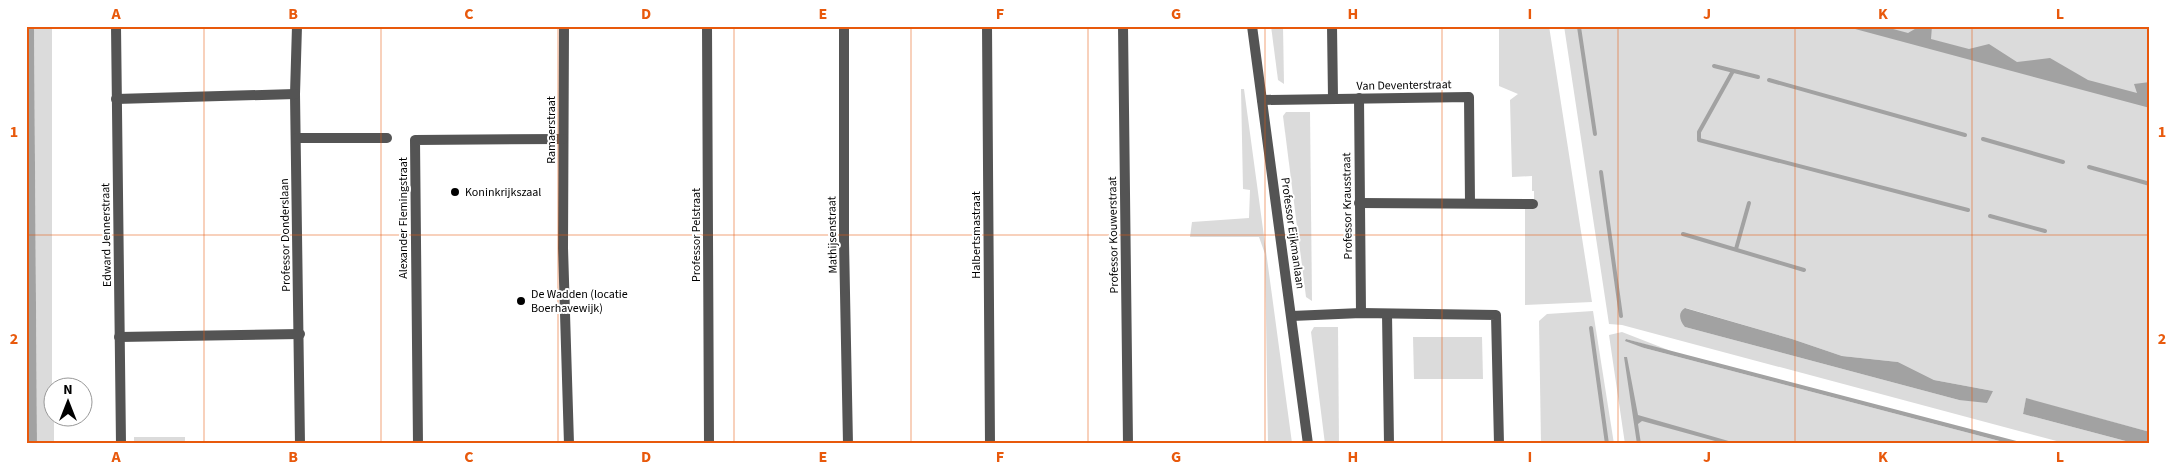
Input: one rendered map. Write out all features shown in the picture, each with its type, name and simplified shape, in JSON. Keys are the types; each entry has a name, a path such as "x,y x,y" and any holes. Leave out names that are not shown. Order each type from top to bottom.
{"street":[{"name":"Edward Jennerstraat","path":"116,26 121,444"},
{"name":"Professor Donderslaan","path":"297,26 295,94 300,334 300,444"},
{"name":"Ramaerstraat","path":"564,26 565,356 569,444"},
{"name":"Professor Pelstraat","path":"707,26 709,444"},
{"name":"Mathijsenstraat","path":"844,26 844,242 848,444"},
{"name":"Halbertsmastraat","path":"987,26 990,444"},
{"name":"Professor Kouwerstraat","path":"1123,26 1128,444"},
{"name":"Professor Eijkmanlaan","path":"1252,26 1308,444"},
{"path":"1332,26 1333,98"},
{"path":"116,99 295,94"},
{"name":"Van Deventerstraat","path":"1262,100 1469,97 1470,203"},
{"name":"Professor Krausstraat","path":"1359,98 1361,313"},
{"path":"296,138 387,138"},
{"name":"Alexander Flemingstraat","path":"418,444 415,140 564,139"},
{"path":"1359,203 1533,204"},
{"path":"1292,316 1361,313 1496,315 1499,444"},
{"path":"1387,314 1388,444"},
{"path":"119,337 300,334"}],"shaded area":[{"path":"26,26 34,26 37,444 26,444"},
{"path":"34,26 52,26 52,378 42,378 42,428 54,428 54,444 37,444"},
{"path":"1271,26 1283,26 1284,84 1278,80"},
{"path":"1499,26 1549,26 1592,302 1525,305 1525,204 1534,203 1534,191 1532,191 1532,176 1512,177 1510,100 1518,94 1499,86"},
{"path":"1564,26 2150,26 2150,432 2026,399 2023,414 2137,444 2068,444 1622,325 1609,324","holes":["1686,308 1792,339 1842,356 1898,362 1934,380 1993,391 1959,400 1685,327"]},
{"path":"1844,26 1882,26 1908,33 1920,26 1932,26 1931,39 1969,49 1989,44 2017,62 2050,58 2088,80 2137,93 2134,84 2150,82 2150,108"},
{"path":"1241,89 1244,89 1292,443 1268,443 1265,254 1259,237 1190,237 1192,222 1249,218 1250,190 1243,189"},
{"path":"1286,112 1310,112 1312,301 1306,297 1283,116"},
{"path":"1685,308 1792,339 1842,356 1898,362 1934,380 1993,391 1987,403 1959,400 1685,327 1680,317 1682,310"},
{"path":"1593,311 1614,444 1541,444 1539,321 1547,314"},
{"path":"1314,327 1338,327 1339,444 1325,444 1311,332"},
{"path":"1622,332 1676,353 1626,339 1644,348 2011,444 1625,444 1609,335"},
{"path":"1413,337 1482,337 1483,379 1414,379"},
{"path":"1626,339 2028,444 2011,444 1644,348 1625,341"},
{"path":"1624,357 1627,357 1638,415 1739,444 1726,444 1642,421 1638,424 1641,444 1637,444"},
{"path":"2026,398 2150,432 2150,444 2137,444 2023,414"},
{"path":"134,437 185,437 185,444 134,444"}],"waterway":[{"path":"1579,27 1595,134"},
{"path":"1714,66 1758,77"},
{"path":"1733,71 1699,132 1699,140 1968,210"},
{"path":"1769,80 1965,135"},
{"path":"1983,139 2063,162"},
{"path":"2089,167 2150,184"},
{"path":"1601,172 1621,316"},
{"path":"1736,249 1749,203"},
{"path":"1990,216 2045,231"},
{"path":"1683,234 1804,270"},
{"path":"1591,328 1607,444"}],"place":[{"name":"Koninkrijkszaal","path":"455,192"},
{"name":"De Wadden (locatie Boerhavewijk)","path":"521,301"}]}
